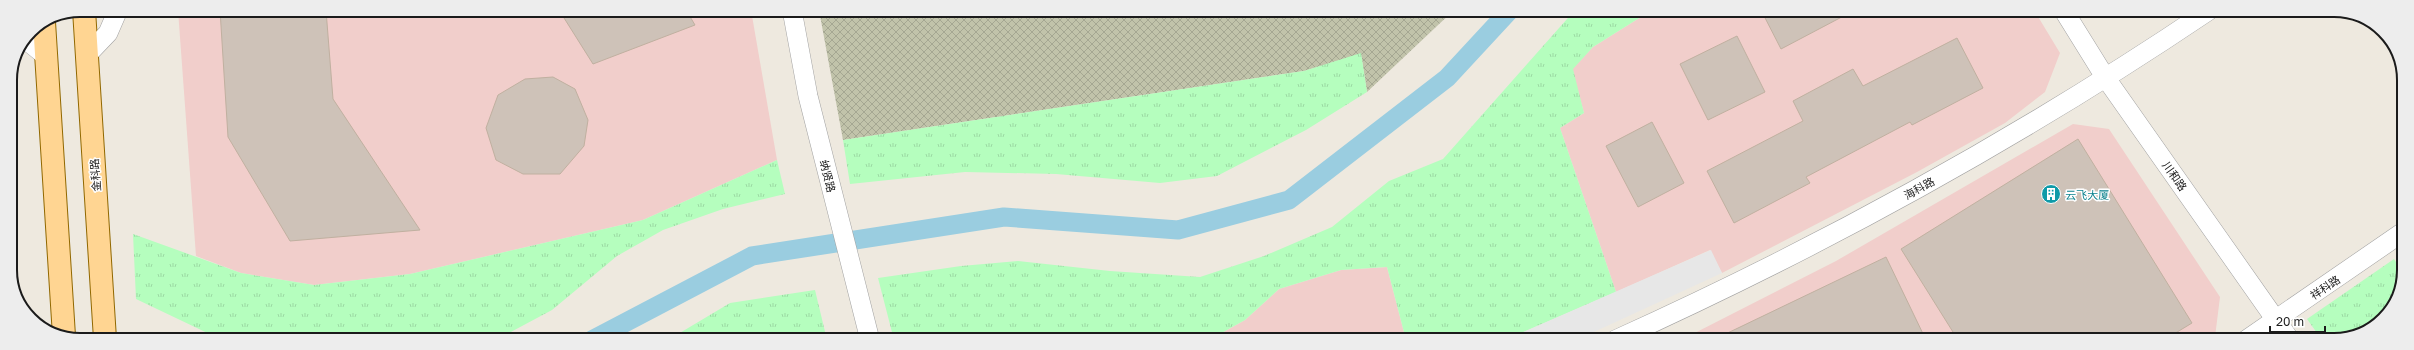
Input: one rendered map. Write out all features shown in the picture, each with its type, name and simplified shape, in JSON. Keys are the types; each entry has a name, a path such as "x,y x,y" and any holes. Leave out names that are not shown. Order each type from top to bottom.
{"main road":[{"name":"金科路","path":"84,17 105,333"},
{"path":"44,29 64,331"}],"street":[{"path":"87,55 108,33 115,17"},
{"name":"纳贤路","path":"793,17 808,96 868,333"},
{"name":"川和路","path":"2068,17 2105,77 2286,333"},
{"name":"海科路","path":"1630,333 1758,272 1874,213 1988,149 2105,77 2197,17"},
{"path":"30,43 46,56"},
{"name":"祥科路","path":"2256,333 2397,236"}],"shaded area":[{"path":"179,17 752,17 777,160 643,220 410,274 314,285 241,273 196,256"},
{"path":"820,17 1447,17 1367,92 1361,54 1304,71 843,140"},
{"path":"1641,17 2038,17 2060,53 2045,92 2005,123 1917,172 1722,273 1710,250 1616,292 1560,128 1584,113 1572,69 1593,47"},
{"path":"2073,124 2109,129 2220,297 2216,333 1695,333 1836,261"},
{"path":"1711,250 1722,273 1591,333 1521,333"},
{"path":"1387,267 1404,333 1222,333 1245,320 1279,289 1341,270"}],"green space":[{"path":"1569,17 1641,17 1593,47 1573,69 1584,113 1560,128 1616,292 1521,333 1404,333 1387,267 1341,270 1279,289 1245,320 1222,333 892,333 878,278 961,266 1018,261 1110,271 1200,277 1264,256 1332,227 1389,181 1443,159"},
{"path":"1361,53 1367,92 1306,130 1217,176 1160,183 1056,174 965,172 850,184 843,140 1304,71"},
{"path":"777,160 785,194 723,209 663,230 617,256 552,310 509,333 207,333 136,299 133,234 241,273 314,285 410,274 643,220"},
{"path":"2394,259 2397,264 2397,270 2394,290 2389,301 2381,311 2365,325 2354,330 2342,332 2317,333 2307,319"},
{"path":"815,290 825,333 680,333 730,303"}],"building":[{"path":"220,17 327,17 333,99 420,230 290,241 228,137"},
{"path":"563,17 690,17 695,25 593,64"},
{"path":"1765,17 1842,17 1781,49"},
{"path":"1737,36 1765,92 1708,120 1680,64"},
{"path":"1957,38 1983,88 1912,125 1910,122 1806,177 1810,183 1734,223 1707,171 1803,121 1793,101 1853,69 1863,86"},
{"path":"553,77 575,89 588,120 584,146 560,174 523,174 496,160 486,128 498,95 525,79"},
{"path":"1652,122 1684,183 1638,207 1606,146"},
{"name":"云飞大厦","path":"2078,139 2192,323 2176,333 1954,333 1901,249"},
{"path":"1886,257 1923,333 1728,333"}],"waterway":[{"path":"605,333 752,256 1004,217 1178,230 1289,200 1447,78 1504,17"}],"place":[{"name":"云飞大厦","path":"2051,194"}]}
